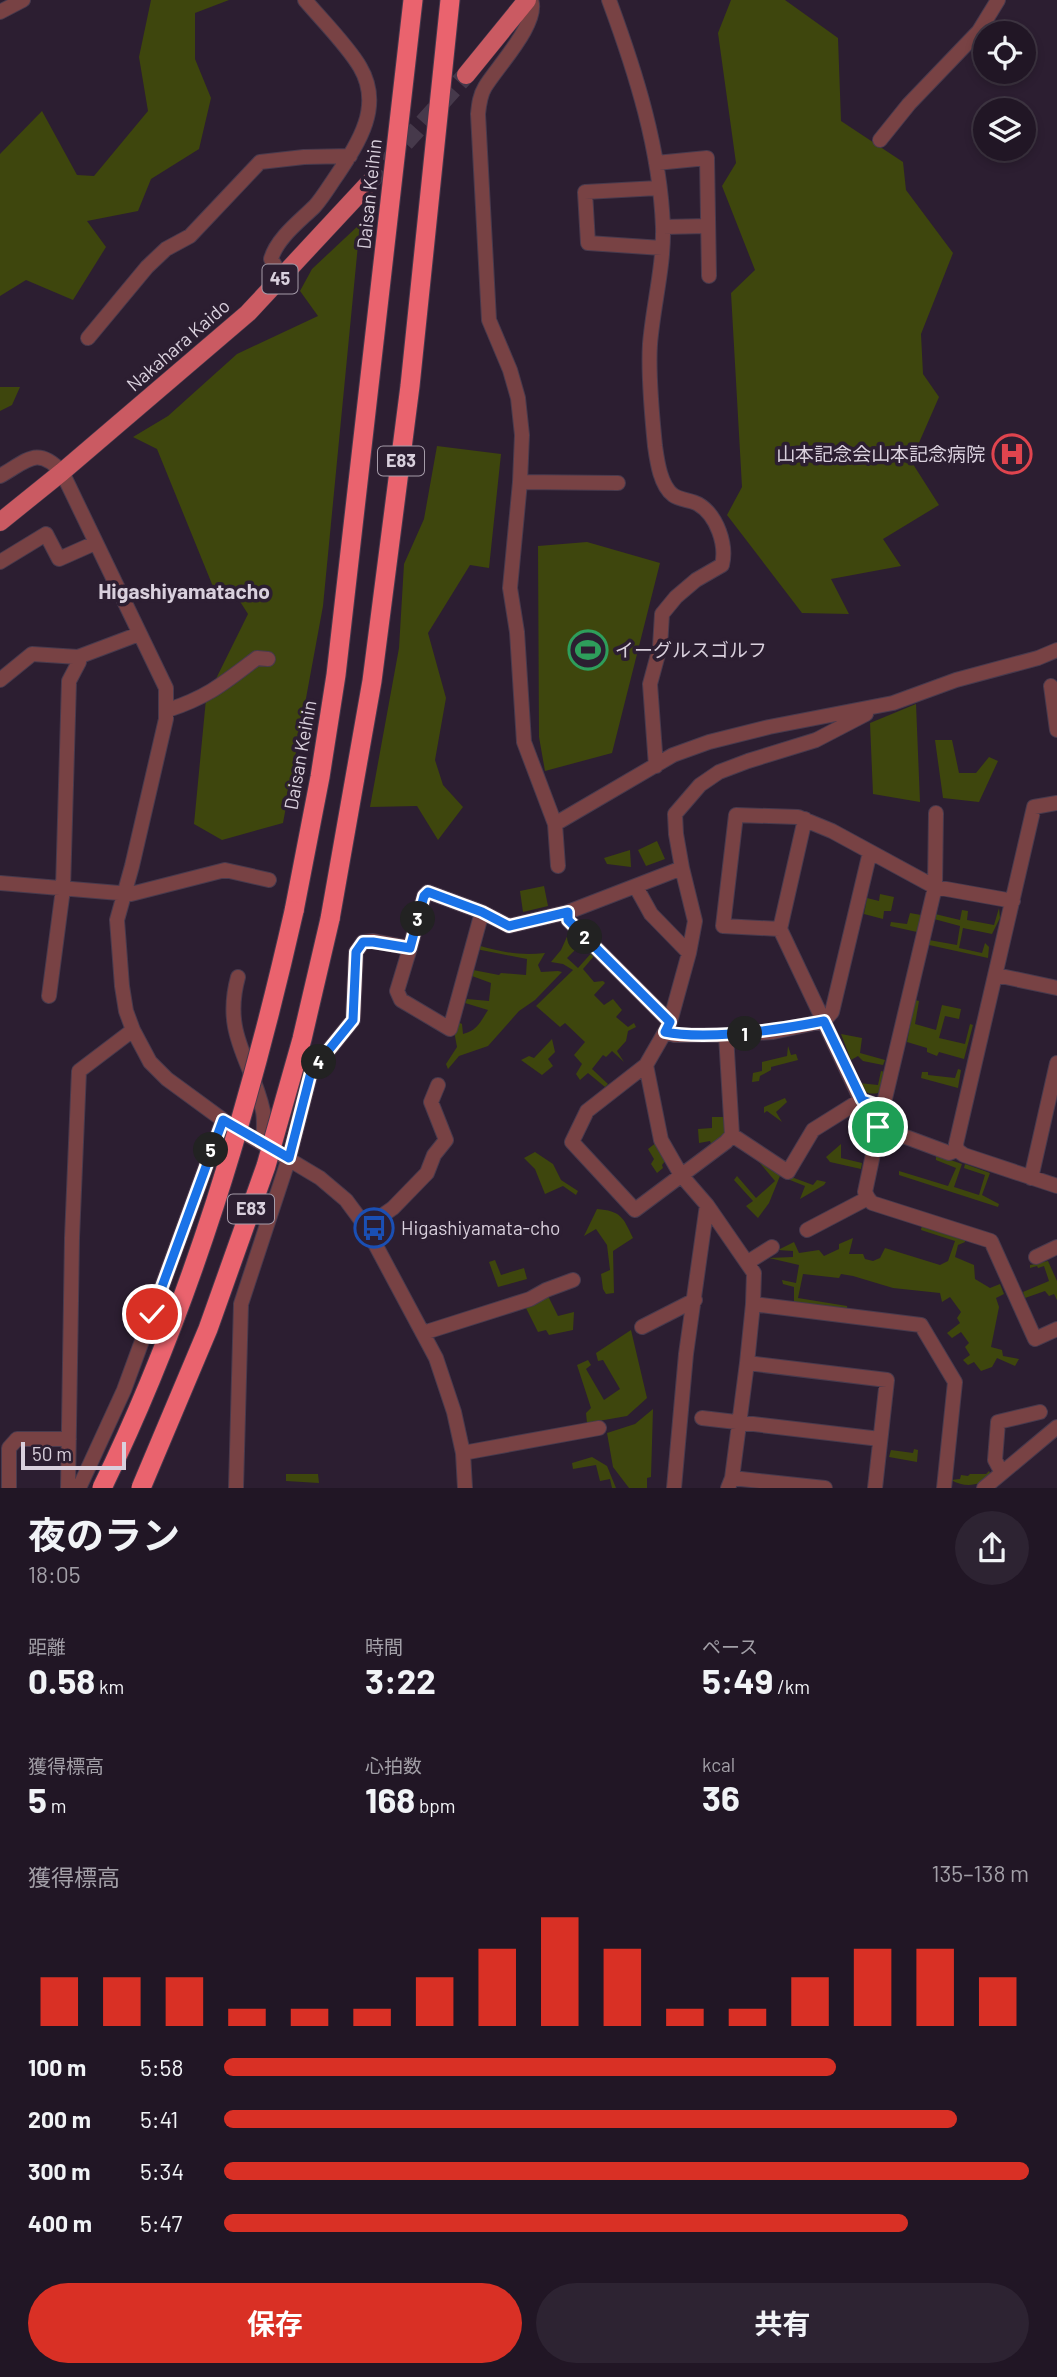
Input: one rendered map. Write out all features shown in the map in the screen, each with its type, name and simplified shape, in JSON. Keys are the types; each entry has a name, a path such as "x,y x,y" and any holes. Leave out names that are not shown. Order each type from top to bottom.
{"highway":[{"name":"Daisan Keihin","path":"102,1488 126,1439 177,1312 232,1150 272,1007 294,911 320,777 336,675 413,0"},
{"name":"E83","path":"141,1488 208,1329 266,1166 302,1040 330,919 372,681 410,386 450,0"}],"main road":[{"path":"466,75 529,0"},
{"name":"Nakahara Kaido","path":"0,522 210,347 282,277 369,183"}],"street":[{"path":"0,12 23,0"},
{"path":"282,277 271,259 275,248 318,202 350,156 360,140 370,105 368,86 359,66 305,0"},
{"path":"529,0 534,6 530,20 484,89 478,114 489,320 510,370 518,398 522,435 510,588 517,632 524,742 555,824 558,866"},
{"path":"608,0 636,73 656,163 663,227 650,347 656,447 660,470 673,495 699,505 713,517 725,552 722,565 696,580 676,597 662,614 660,647 650,684 656,766"},
{"path":"880,139 909,104 979,31 998,0"},
{"path":"88,338 147,267 166,249 190,236 260,162 350,156"},
{"path":"656,163 707,158 709,276"},
{"path":"658,188 585,192 589,243 662,248"},
{"path":"663,227 708,226"},
{"path":"0,476 40,456 51,460 62,472 166,688 168,710 117,920 126,1011 133,1030 150,1062 167,1079 223,1120 333,1187 366,1227 423,1333 445,1382 463,1453 465,1488"},
{"path":"520,482 618,483"},
{"path":"0,562 46,534 59,559 95,543"},
{"path":"0,680 32,654 78,657 139,634"},
{"path":"726,1035 732,1135 635,1210 572,1142 587,1111 646,1065 667,1027 689,953 695,921 682,868 675,814 699,785 719,772 816,740 893,703 956,680 1038,658 1057,650"},
{"path":"49,996 63,890 69,681 79,662 78,657"},
{"path":"168,710 216,690 257,658 268,659"},
{"path":"1051,686 1057,725"},
{"path":"555,824 673,755 709,742 769,727 893,703"},
{"path":"1057,803 1034,807 956,1144 957,1150 964,1155 1057,1186"},
{"path":"936,813 935,887 865,1192 872,1203 991,1241 1035,1339 1057,1329"},
{"path":"780,929 723,926 736,815 805,819 935,887 1013,901"},
{"path":"805,819 780,929 862,1100 883,1107"},
{"path":"568,912 568,920 675,1035 773,1032 824,1021 832,1012 870,852"},
{"path":"482,912 450,1029 401,1000 397,991 424,896 428,892 482,912 509,926 568,912 682,868"},
{"path":"0,883 131,894 225,870 269,880"},
{"path":"636,887 650,914 689,953"},
{"path":"236,1488 241,1304 289,1158 311,1072 353,1020 356,952 363,942 410,948"},
{"path":"996,975 1057,988"},
{"path":"238,977 233,993 233,1028 263,1112 264,1144"},
{"path":"68,1488 72,1238 79,1071 133,1030"},
{"path":"1031,1178 1057,1063"},
{"path":"646,1065 662,1140 681,1175 707,1205 754,1273 747,1363 730,1483 825,1488"},
{"path":"366,1227 393,1208 428,1173 434,1155 446,1140 432,1102 438,1085"},
{"path":"732,1135 788,1172 813,1130 862,1100"},
{"path":"79,1488 124,1390 223,1120"},
{"path":"878,1127 949,1153 957,1150"},
{"path":"807,1230 868,1198"},
{"path":"674,1488 687,1354 707,1205"},
{"path":"748,1262 772,1247"},
{"path":"1036,1257 1057,1247"},
{"path":"423,1333 530,1298 573,1280"},
{"path":"642,1327 695,1300"},
{"path":"753,1304 921,1325 955,1382 944,1488"},
{"path":"747,1363 887,1380 875,1488"},
{"path":"1002,1473 995,1460 998,1422 1040,1412"},
{"path":"702,1418 880,1439"},
{"path":"984,1488 1057,1427"},
{"path":"463,1453 599,1428"},
{"path":"9,1488 9,1448 17,1439 69,1439"}],"green space":[{"path":"151,0 229,0 195,13 195,59 211,98 199,149 151,179 138,211 87,221 106,247 73,300 26,280 0,296 0,154 42,111 77,175 94,176 148,111 139,57"},
{"path":"731,0 785,0 838,38 841,121 903,162 906,190 953,253 921,334 923,374 939,397 911,461 939,505 883,539 901,566 831,579 849,614 802,613 727,515 742,487 731,293 755,270 722,186 736,163 718,33"},
{"path":"360,224 323,606 283,823 222,840 194,824 206,699 248,614 232,589 214,589 157,449 133,437 168,416 237,354 318,316 300,291 312,269"},
{"path":"0,387 20,387 12,405 0,411"},
{"path":"437,446 501,454 489,568 470,565 428,633 446,698 435,760 443,785 463,807 438,840 417,806 370,807 399,648 404,564 424,519"},
{"name":"イーグルスゴルフ","path":"587,542 660,563 612,753 545,771 539,737 538,546"},
{"path":"916,704 920,802 873,794 870,723"},
{"path":"935,740 952,740 959,773 976,773 989,757 998,761 979,802 943,798"},
{"path":"657,841 665,859 646,866 638,850"},
{"path":"630,850 631,867 607,864 604,858"},
{"path":"544,886 548,906 523,912 520,891"},
{"path":"880,894 894,897 891,911 884,911 883,919 864,914 867,898 879,901"},
{"path":"999,908 1000,918 992,934 963,928 959,948 982,953 985,943 989,947 988,958 929,945 929,940 957,945 960,926 934,919 935,914 960,920 962,910 968,911 967,920 994,925"},
{"path":"910,913 921,915 917,932 890,926 891,922 907,924"},
{"path":"570,930 582,943 567,958 578,968 594,950 594,956 583,969 594,982 605,983 594,995 604,1005 613,999 622,1010 616,1017 628,1027 634,1023 636,1027 628,1031 626,1041 617,1051 624,1062 612,1051 606,1057 603,1055 592,1069 608,1084 605,1087 588,1073 580,1080 576,1074 582,1064 574,1055 585,1042 565,1023 560,1027 536,1006 573,970 563,964 551,962 561,950"},
{"path":"477,945 511,953 545,953 538,965 541,972 562,972 535,1000 519,1011 488,1046 459,1056 448,1069 446,1064 457,1047 454,1031 458,1022 462,1024 463,1034 468,1033 478,1025 488,1010 465,1003 467,999 489,1001 491,983 472,976 473,970 499,975 526,975 527,959 476,949"},
{"path":"915,1000 919,1001 915,1024 936,1030 942,1005 961,1009 959,1019 945,1016 939,1038 965,1044 970,1024 973,1025 964,1059 939,1052 937,1056 927,1052 927,1048 907,1042"},
{"path":"841,1034 862,1038 860,1053 885,1060 883,1065 863,1061 858,1056 851,1060"},
{"path":"552,1039 555,1052 548,1059 553,1066 542,1075 521,1060 529,1056 534,1058"},
{"path":"788,1046 791,1055 796,1054 798,1060 771,1067 771,1070 760,1076 759,1081 752,1082 753,1073 762,1071 762,1062 787,1056"},
{"path":"958,1069 961,1070 958,1088 921,1078 922,1072 928,1072 928,1075 955,1078"},
{"path":"881,1071 885,1072 878,1093 865,1091 859,1083 878,1085"},
{"path":"785,1098 787,1102 776,1112 782,1122 767,1111 764,1113 764,1107"},
{"path":"712,1117 724,1117 725,1136 712,1146 710,1141 699,1143 698,1129 712,1128"},
{"path":"657,1142 666,1160 657,1173 651,1164 654,1159 648,1149"},
{"path":"841,1144 841,1158 862,1163 861,1169 830,1162 826,1157"},
{"path":"749,1150 794,1178 813,1185 817,1180 826,1182 800,1199 805,1186 780,1176 769,1203 758,1218 746,1206 753,1201 734,1180 737,1176 756,1198 775,1181"},
{"path":"535,1152 553,1164 561,1180 578,1191 576,1195 563,1186 545,1194 535,1169 524,1158"},
{"path":"936,1155 962,1164 954,1187 979,1195 985,1175 964,1168 965,1164 990,1173 982,1195 999,1204 998,1207 899,1175 899,1171 948,1186 956,1168 936,1160"},
{"path":"597,1209 611,1211 620,1216 633,1238 613,1251 614,1293 606,1294 603,1289 601,1274 610,1270 607,1245 596,1229 584,1236"},
{"path":"922,1225 965,1239 965,1242 958,1245 955,1257 974,1265 975,1279 990,1288 1000,1284 1004,1294 996,1298 999,1307 991,1347 1002,1350 1003,1356 1019,1359 1015,1366 997,1358 992,1367 981,1371 974,1362 968,1365 963,1360 970,1355 965,1347 969,1343 961,1332 952,1338 947,1333 960,1323 957,1318 961,1312 950,1297 942,1302 940,1293 893,1288 841,1274 839,1278 803,1274 798,1298 847,1306 847,1311 794,1302 794,1287 783,1284 782,1280 796,1283 799,1265 769,1258 793,1257 793,1251 778,1250 794,1242 799,1253 819,1250 824,1256 839,1249 839,1244 853,1238 849,1254 863,1254 865,1259 873,1261 880,1258 885,1248 940,1265 948,1261 955,1241 921,1230"},
{"path":"495,1260 501,1275 524,1268 527,1279 498,1287 489,1262"},
{"path":"1048,1261 1057,1281 1057,1300 1054,1294 1049,1296 1045,1291 1025,1298 1023,1292 1049,1281 1044,1266 1030,1268 1030,1265"},
{"path":"548,1296 558,1316 574,1312 573,1330 549,1335 546,1330 538,1332 525,1306"},
{"path":"631,1330 647,1398 627,1416 587,1423 586,1413 591,1408 577,1365 588,1360 591,1365 586,1369 604,1400 620,1389 603,1360 598,1361 596,1353"},
{"path":"653,1409 651,1477 647,1478 647,1488 629,1488 613,1467 607,1433 635,1424"},
{"path":"914,1449 918,1450 917,1462 889,1457 891,1450 913,1453"},
{"path":"592,1457 607,1466 616,1488 612,1488 610,1479 600,1481 596,1465 573,1469 572,1463"},
{"path":"989,1471 992,1476 977,1484 967,1485 951,1480 960,1479 961,1475 986,1474"},
{"path":"286,1474 318,1474 319,1483 286,1481"}],"tunnel":[{"path":"369,183 466,75"}],"place":[{"name":"山本記念会山本記念病院","path":"1012,454"},
{"name":"イーグルスゴルフ","path":"588,650"},
{"name":"Higashiyamata-cho","path":"374,1228"}],"district":[{"name":"Higashiyamatacho","path":"184,592"}],"route":[{"path":"152,1314 223,1120 289,1158 311,1072 353,1020 356,952 363,942 410,948 424,896 428,892 482,912 509,926 568,912 568,920 670,1022 665,1032 675,1035 726,1035 773,1032 824,1021 862,1100 883,1107 878,1127"}]}
